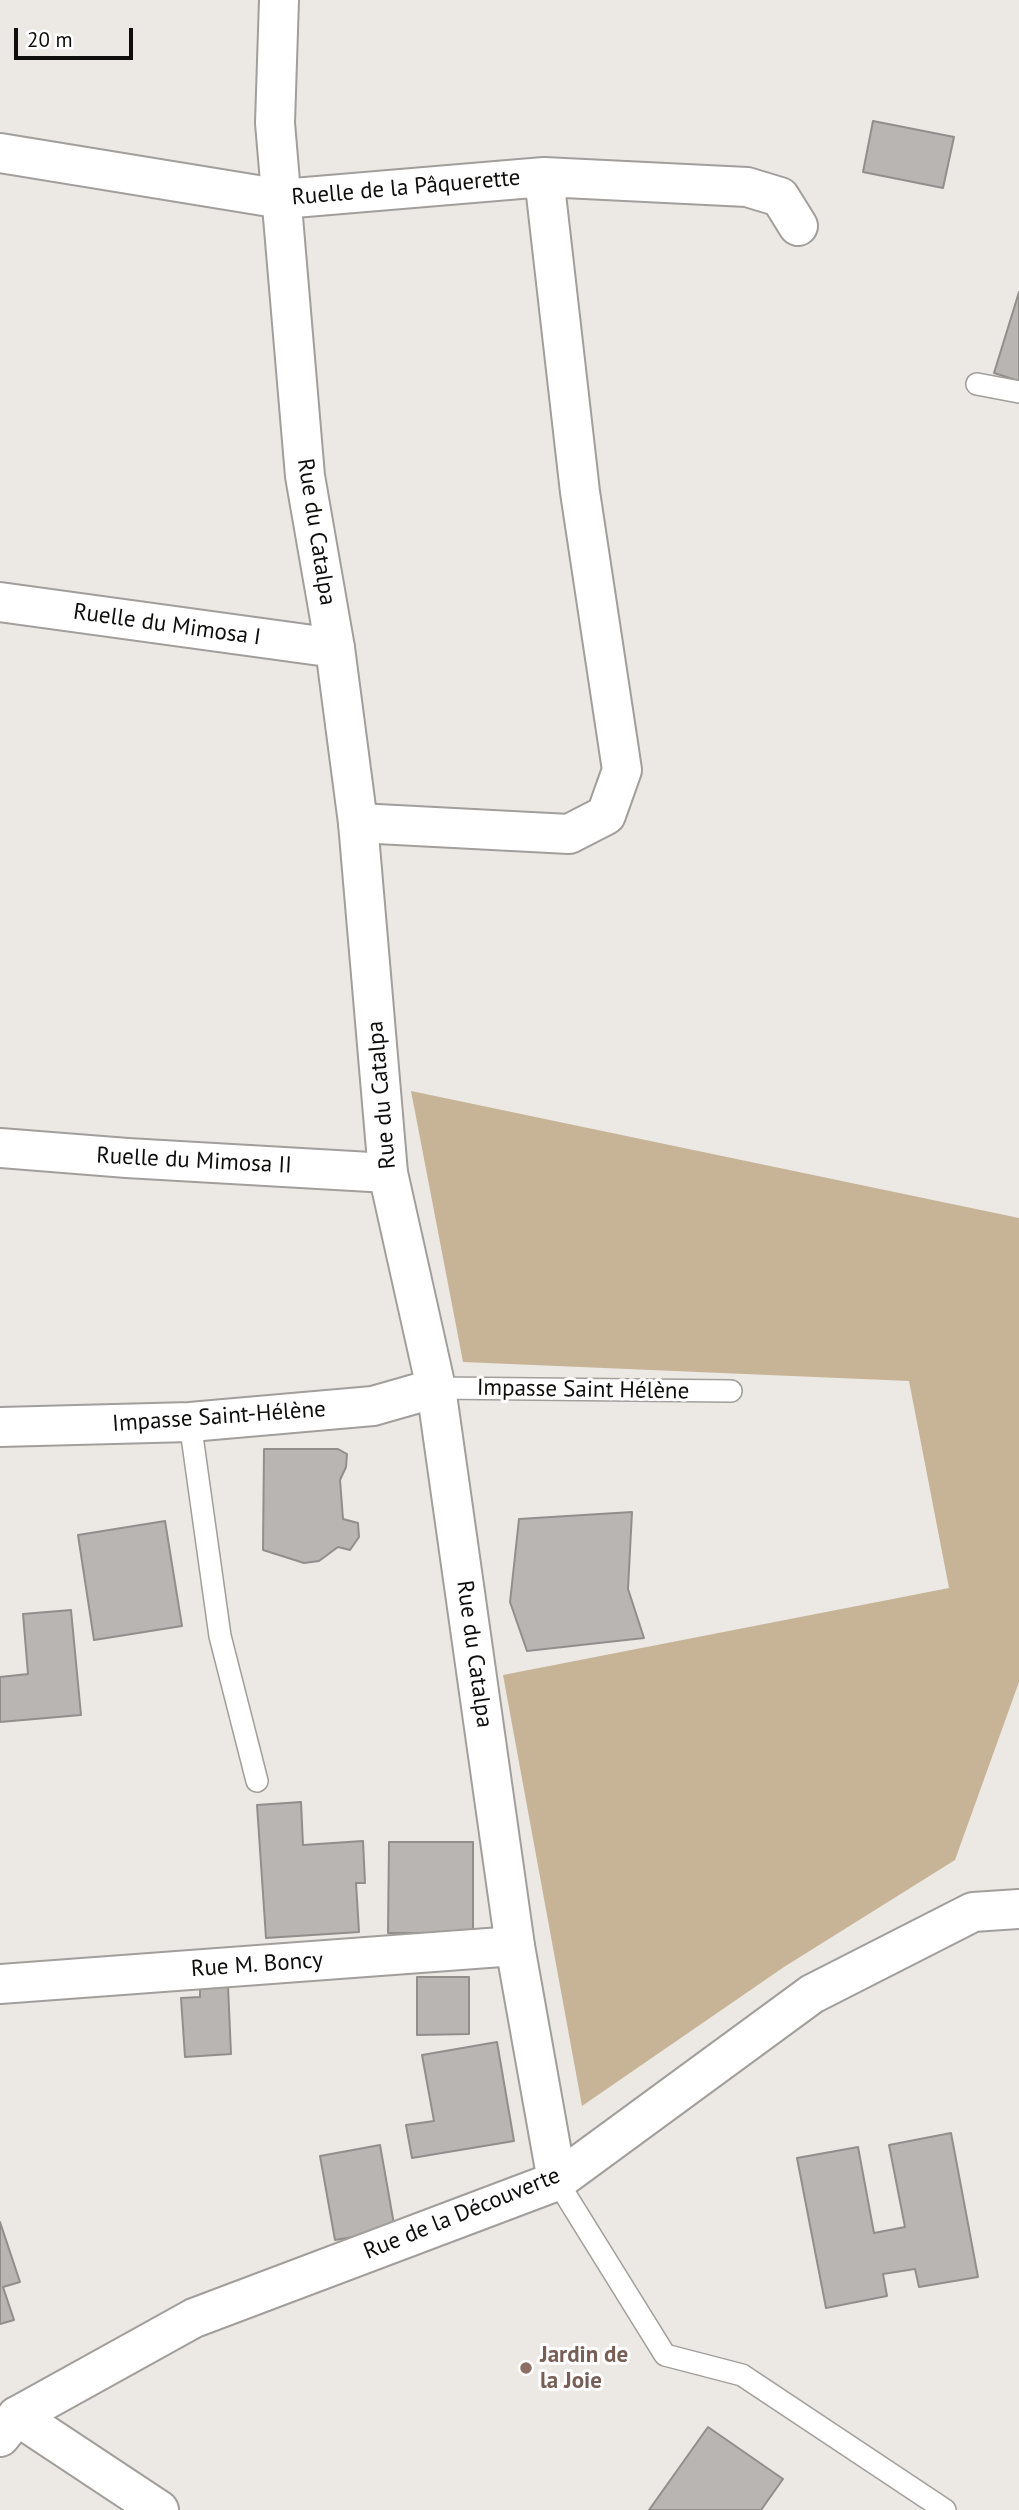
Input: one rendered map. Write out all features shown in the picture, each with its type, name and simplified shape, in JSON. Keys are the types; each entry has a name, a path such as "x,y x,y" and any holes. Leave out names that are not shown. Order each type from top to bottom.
{"street":[{"name":"Rue du Catalpa","path":"279,0 275,123 305,476 335,648 358,823 388,1172 436,1388 515,1946 557,2181"},
{"name":"Ruelle de la Pâquerette","path":"0,153 282,200 544,177 747,187 780,197 798,226"},
{"path":"358,823 569,834 606,815 622,770 580,492 544,177"},
{"name":"Ruelle du Mimosa I","path":"0,602 335,648"},
{"name":"Ruelle du Mimosa II","path":"0,1148 127,1158 388,1172"},
{"name":"Impasse Saint-Hélène","path":"0,1427 190,1422 373,1406 436,1388"},
{"name":"Rue de la Découverte","path":"8,2427 194,2318 557,2181 812,1994 973,1912 1019,1909"},
{"name":"Rue M. Boncy","path":"0,1984 515,1946"},
{"path":"8,2427 159,2510"}],"lane":[{"path":"977,384 1019,392"},
{"name":"Impasse Saint Hélène","path":"436,1388 731,1391"},
{"path":"190,1422 220,1636 257,1780"},
{"path":"557,2181 665,2355 742,2375 945,2510"}],"shaded area":[{"path":"411,1091 1019,1218 1019,1682 955,1860 784,1967 582,2106 503,1675 949,1588 909,1381 463,1362"}],"building":[{"path":"873,121 954,137 943,188 863,172"},
{"path":"1019,292 1019,381 994,373"},
{"path":"264,1449 338,1449 347,1454 346,1467 340,1480 343,1519 358,1523 359,1537 350,1550 338,1547 319,1561 304,1563 263,1550"},
{"path":"632,1512 628,1589 644,1638 527,1651 510,1602 519,1519"},
{"path":"165,1521 182,1626 94,1640 78,1535"},
{"path":"71,1610 81,1715 0,1722 0,1677 28,1674 23,1614"},
{"path":"301,1802 303,1845 363,1841 365,1883 356,1883 359,1932 266,1938 257,1805"},
{"path":"389,1842 473,1842 473,1933 388,1933"},
{"path":"417,1977 469,1977 469,2034 417,2035"},
{"path":"228,1986 231,2054 185,2057 181,1998 200,1997 200,1988"},
{"path":"497,2042 514,2141 412,2158 406,2125 434,2121 422,2055"},
{"path":"951,2133 978,2277 919,2287 915,2269 883,2274 887,2296 826,2308 797,2158 858,2147 874,2233 905,2227 889,2145"},
{"path":"380,2145 395,2230 335,2240 320,2156"},
{"path":"0,2222 20,2282 3,2287 14,2320 0,2324"},
{"path":"708,2427 783,2479 761,2510 649,2510"}],"place":[{"name":"Jardin de la Joie","path":"526,2368"}]}
